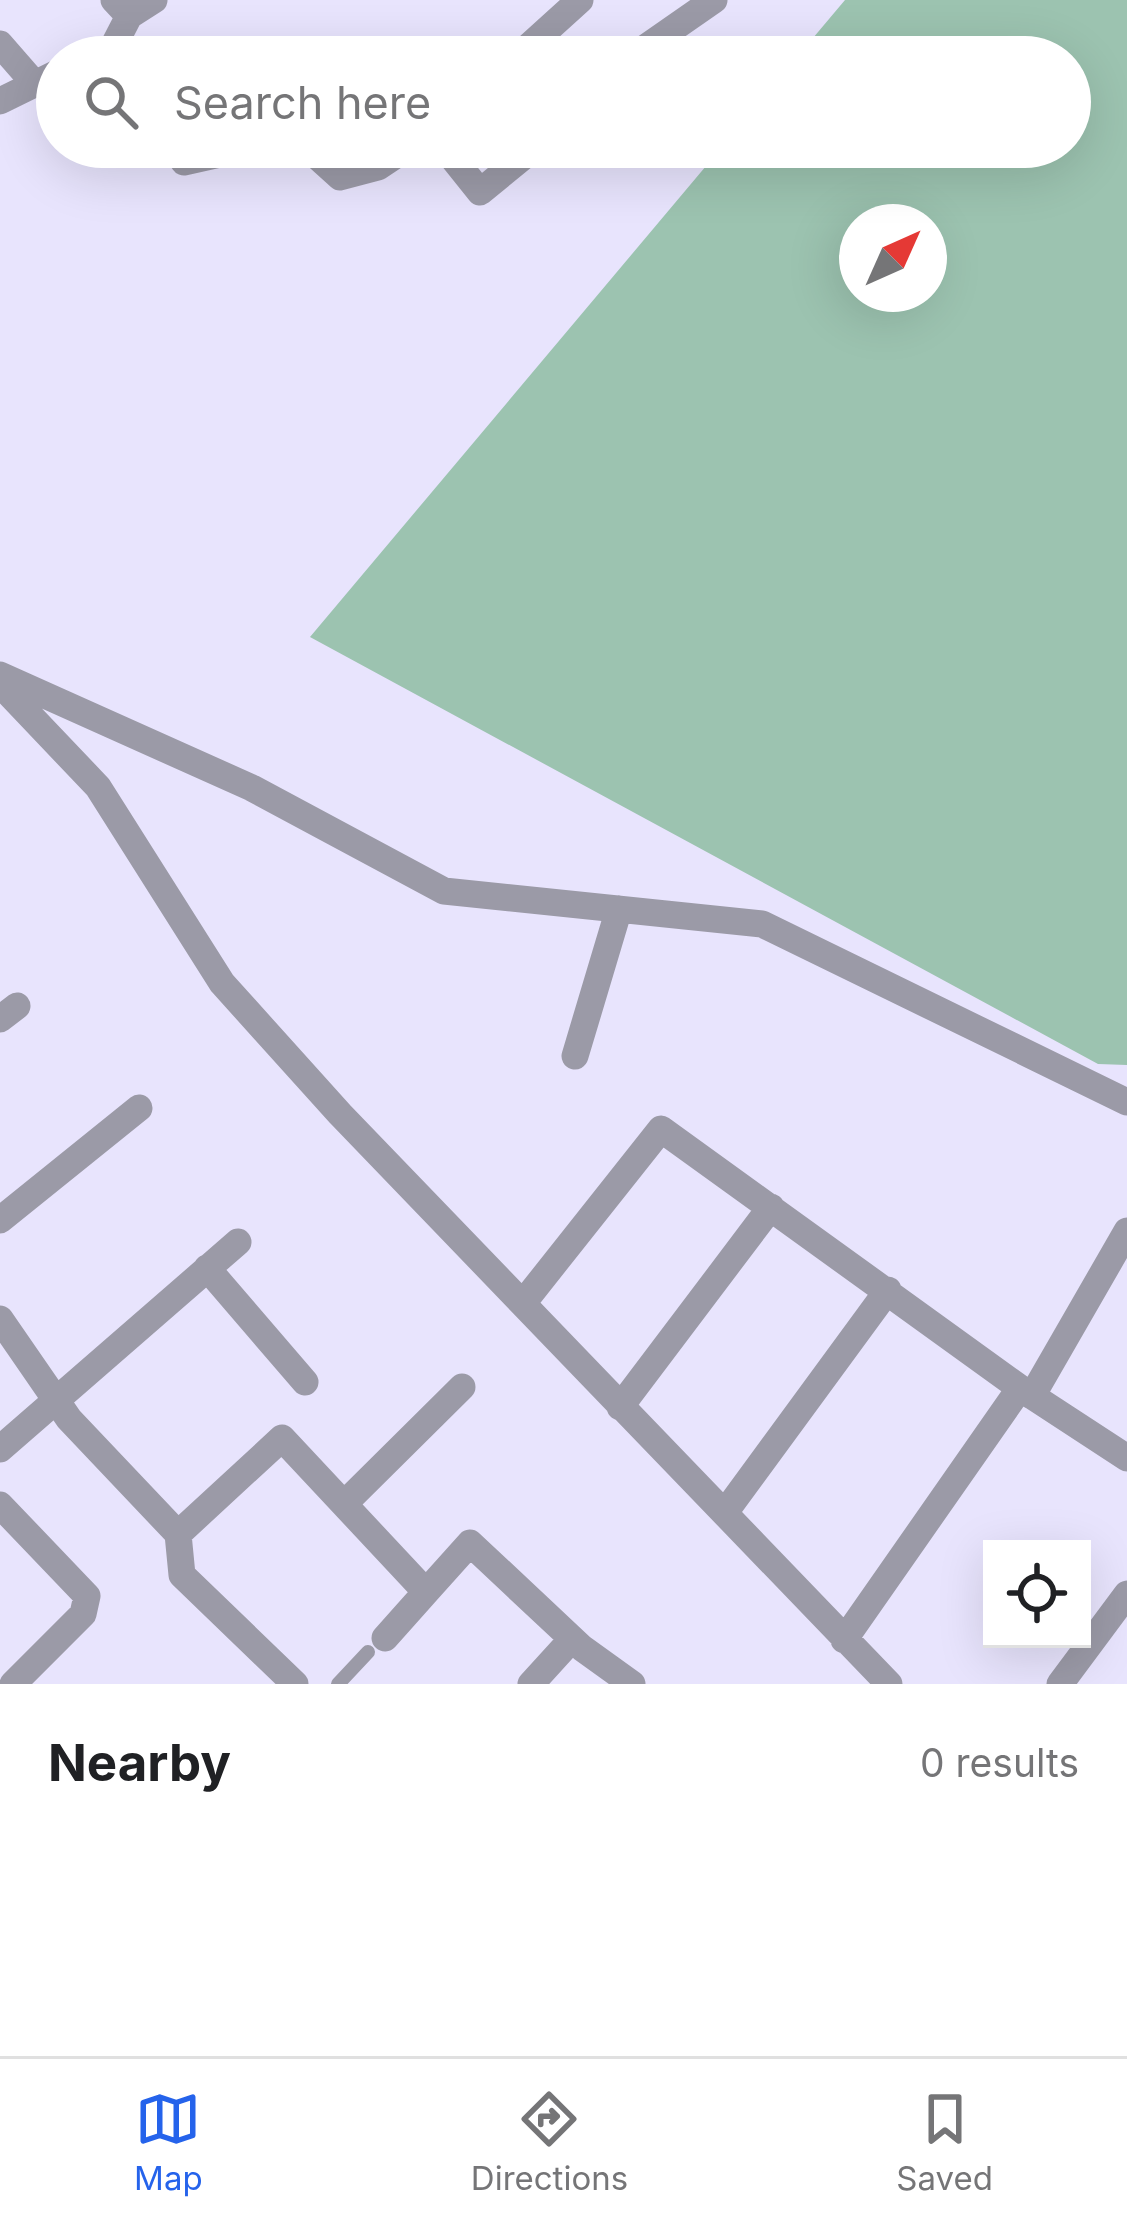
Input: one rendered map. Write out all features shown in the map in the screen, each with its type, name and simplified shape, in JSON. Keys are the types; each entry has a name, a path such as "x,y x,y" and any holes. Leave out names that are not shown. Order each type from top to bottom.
{"street":[{"path":"122,8 154,0"},
{"path":"540,36 580,0"},
{"path":"662,36 714,0"},
{"path":"0,44 36,71"},
{"path":"0,101 36,83"},
{"path":"330,168 340,177 374,168"},
{"path":"461,168 479,191 508,168"},
{"path":"0,674 252,788 444,891 763,924 1127,1102"},
{"path":"0,684 98,787 222,983 620,1407 889,1684"},
{"path":"574,1056 619,910"},
{"path":"0,1220 139,1108"},
{"path":"524,1303 661,1129 1026,1392 1127,1458"},
{"path":"620,1407 771,1207"},
{"path":"844,1640 1026,1392 1127,1231"},
{"path":"0,1449 238,1242"},
{"path":"207,1268 305,1382"},
{"path":"726,1511 887,1290"},
{"path":"0,1319 56,1400 178,1534 182,1575 295,1684"},
{"path":"344,1504 462,1388"},
{"path":"178,1534 282,1438 426,1592"},
{"path":"1,1508 87,1596 83,1614 13,1684"},
{"path":"376,1645 470,1543 572,1639 632,1684"},
{"path":"1060,1684 1127,1594"},
{"path":"531,1684 572,1639"}],"lane":[{"path":"338,1684 376,1645"}],"green space":[{"path":"845,0 1127,0 1127,1065 1098,1064 310,637 704,168 1091,168 1091,36 815,36"}]}
